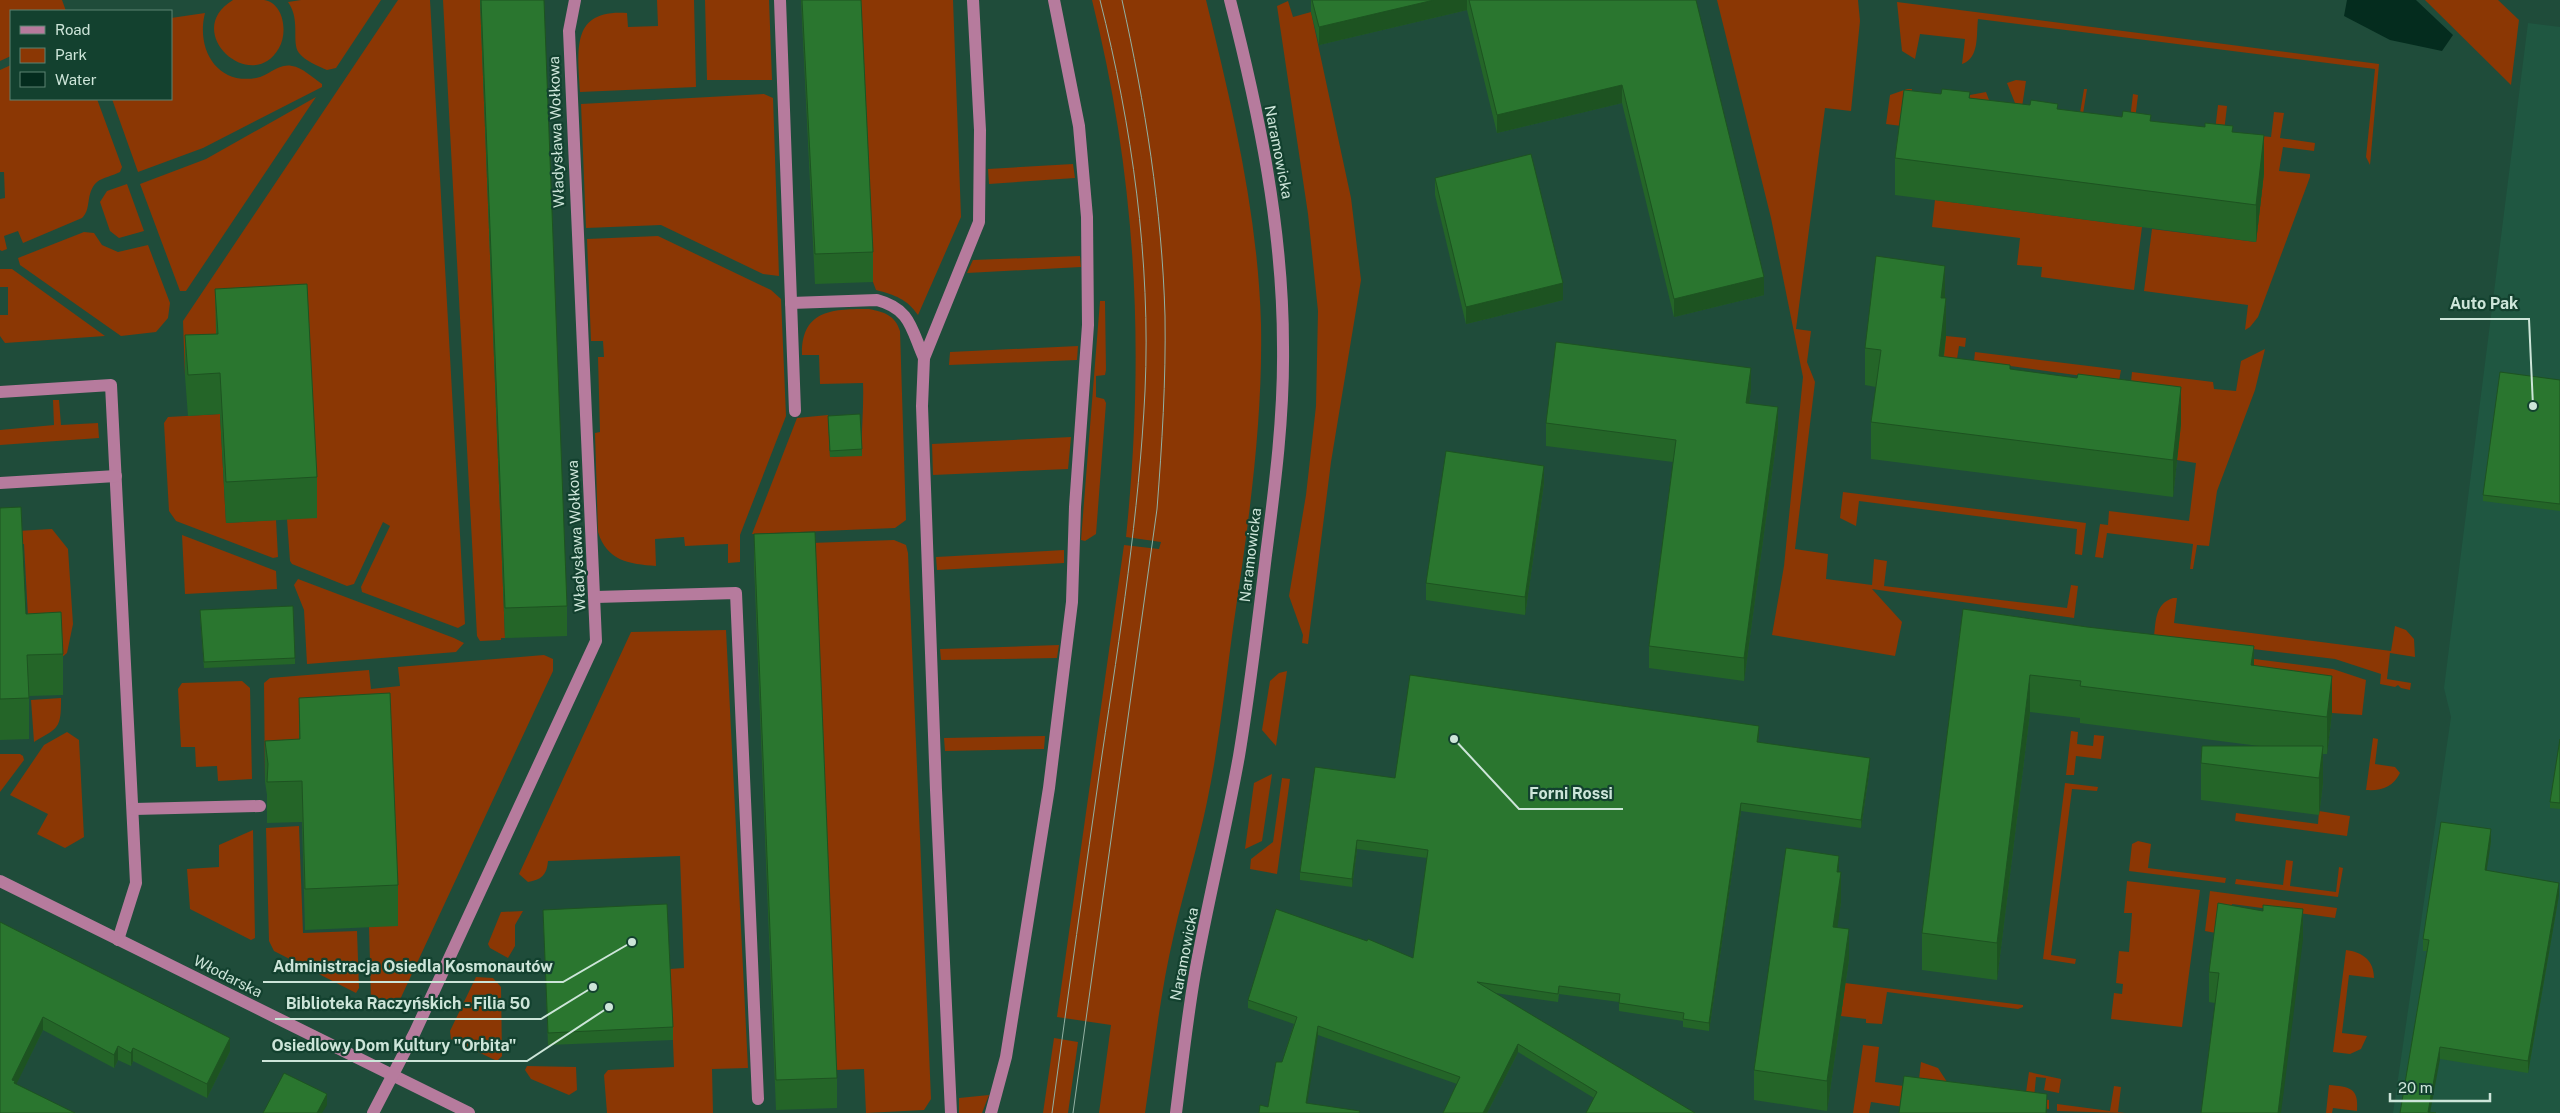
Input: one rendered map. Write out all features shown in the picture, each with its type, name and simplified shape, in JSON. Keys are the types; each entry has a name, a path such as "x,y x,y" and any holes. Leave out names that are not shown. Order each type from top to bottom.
{"street":[{"name":"Władysława Wołkowa","path":"373,1113 415,1032 596,641 596,597 576,233 569,41 575,0"},
{"path":"780,0 795,412"},
{"path":"951,1113 922,406 924,358 979,222 980,130 973,0"},
{"path":"991,1113 1006,1057 1049,788 1072,602 1075,507 1088,334 1087,217 1079,126 1054,0"},
{"name":"Naramowicka","path":"1176,1113 1195,973 1226,829 1244,725 1275,482 1282,405 1282,306 1273,206 1263,147 1230,0"},
{"path":"791,303 877,300 890,304 906,315 924,358"},
{"path":"0,392 111,385 134,809 136,883 118,940"},
{"path":"0,483 116,476"},
{"path":"596,597 736,594 758,1099"},
{"path":"134,809 260,806"},
{"name":"Włodarska","path":"0,881 469,1113"}],"shaded area":[{"path":"2528,23 2560,27 2560,1113 2393,1113 2451,717 2444,688"}],"green space":[{"path":"0,0 62,0 66,10 10,10 10,56 0,61"},
{"path":"233,0 264,0 271,2 280,13 283,27 282,42 267,61 253,65 239,62 226,54 217,42 214,28 219,13"},
{"path":"301,0 381,0 336,68 327,70 305,58 299,53 297,48 294,16 288,2"},
{"path":"398,0 430,0 465,624 458,628 362,592 361,587 390,526 383,522 354,584 347,586 292,564 290,561 287,519 216,330 218,375 185,376 183,321"},
{"path":"443,0 480,0 505,638 501,638 501,640 480,641 477,636"},
{"path":"657,0 694,0 696,87 580,92 579,47 581,35 587,25 595,18 609,14 627,13 628,27 658,26"},
{"path":"705,0 769,0 772,80 707,80"},
{"path":"860,0 953,0 961,217 918,315 900,298 876,290 873,282"},
{"path":"1092,0 1206,0 1234,120 1249,201 1259,283 1261,324 1260,400 1257,438 1244,552 1218,737 1203,819 1169,956 1145,1113 1099,1113 1111,1025 1057,1017 1124,545 1159,549 1161,542 1126,537 1135,401 1133,267 1128,201 1119,134"},
{"path":"1717,0 1858,0 1860,21 1851,111 1825,108 1796,329 1811,331 1807,362 1815,382 1795,549 1828,554 1826,579 1872,585 1874,559 1887,561 1884,586 2067,608 2071,585 2078,586 2074,618 1872,589 1902,622 1895,656 1772,635 1784,566 1803,377 1771,218"},
{"path":"2425,0 2498,0 2519,20 2511,85"},
{"path":"1288,1 1293,17 1311,12 1351,198 1361,280 1331,462 1308,644 1302,643 1303,635 1289,596 1306,495 1316,406 1318,311 1308,214 1277,6"},
{"path":"1897,2 2379,64 2370,165 2366,157 2375,69 1978,19 1976,45 1972,57 1968,61 1962,64 1965,39 1920,34 1915,59 1902,51"},
{"path":"205,13 203,26 207,51 212,61 220,70 230,76 242,79 256,78 282,66 292,66 300,68 322,84 322,87 203,148 138,172 112,100 172,100 172,18"},
{"path":"10,65 10,100 97,100 122,167 120,172 99,180 93,186 87,210 82,218 23,243 18,231 4,236 7,249 2,251 0,250 0,199 5,198 4,172 0,172 0,70"},
{"path":"2016,80 2026,81 2022,107 2080,113 2084,89 2087,89 2083,114 2130,119 2133,94 2138,95 2135,120 2017,108 2007,83"},
{"path":"1912,89 1909,114 1966,121 1970,95 1986,92 1997,121 1941,131 1886,124 1890,95"},
{"path":"764,94 773,98 779,276 763,274 661,225 586,228 581,104"},
{"path":"316,97 186,291 180,291 140,184 206,159"},
{"path":"2218,105 2227,106 2224,132 2271,137 2274,112 2284,113 2280,138 2315,143 2314,151 2283,147 2279,171 2310,174 2310,177 2258,317 2245,330 2248,305 2144,291 2152,229 2256,242 2264,173 2215,131"},
{"path":"1073,164 1075,178 989,184 988,169"},
{"path":"127,184 144,231 119,238 110,231 100,202 107,191"},
{"path":"1935,200 2142,227 2134,290 2041,277 2042,267 2017,265 2020,238 1932,227"},
{"path":"84,232 94,233 102,245 118,252 148,245 170,303 168,318 156,332 121,336 20,265 18,258"},
{"path":"658,236 771,290 781,299 786,416 740,535 740,562 728,563 728,544 685,546 684,537 655,539 656,566 637,564 613,555 602,542 598,532 595,433 600,432 598,357 604,357 603,341 591,341 587,239"},
{"path":"1080,256 1081,267 967,273 973,260"},
{"path":"0,269 12,269 105,336 5,343 0,336 0,315 8,315 8,287 0,287"},
{"path":"1100,301 1105,301 1106,370 1105,375 1096,376 1096,397 1104,399 1106,403 1096,534 1085,541 1081,540"},
{"path":"869,309 888,315 895,321 900,331 906,520 895,528 752,534 797,418 828,415 830,457 862,455 863,383 820,384 819,355 802,355 803,340 807,328 814,320 832,311"},
{"path":"1946,336 1966,338 1965,347 1959,346 1957,359 1937,362"},
{"path":"1078,346 1077,360 949,365 950,352"},
{"path":"2265,349 2255,390 2217,491 2209,546 2197,545 2193,569 2190,569 2193,544 2107,533 2103,558 2095,557 2100,524 2108,525 2109,511 2189,521 2196,463 2177,460 2131,382 2132,372 2213,382 2214,389 2236,391 2241,361"},
{"path":"1975,352 2121,370 2119,381 1974,361"},
{"path":"53,400 59,400 61,425 98,423 99,438 0,445 0,430 54,425"},
{"path":"220,414 226,523 276,520 278,557 273,558 176,521 169,511 164,423 168,417"},
{"path":"1071,437 1068,469 933,475 932,444"},
{"path":"1843,492 2086,523 2082,555 2075,554 2077,529 1859,501 1856,526 1840,518"},
{"path":"52,529 68,549 73,624 67,653 61,658 30,653 24,544 0,545 0,532"},
{"path":"182,535 276,571 277,589 185,594"},
{"path":"894,540 906,545 908,553 931,1099 924,1110 866,1113 864,1069 836,1070 754,564 754,545"},
{"path":"1064,550 1064,563 937,570 936,557"},
{"path":"298,579 464,643 456,652 307,664 304,610 294,585"},
{"path":"2173,598 2177,598 2174,623 2391,651 2395,626 2406,630 2414,639 2415,657 2390,653 2387,679 2411,683 2410,690 2401,688 2398,685 2395,687 2380,684 2381,674 2335,659 2154,637 2157,613 2163,604"},
{"path":"726,630 748,1068 712,1069 713,1113 607,1113 604,1075 608,1070 674,1067 670,969 684,968 680,856 548,861 545,873 536,880 528,882 519,874 631,632"},
{"path":"1059,645 1057,658 941,660 940,649"},
{"path":"2184,650 2333,669 2366,680 2362,715 2332,713"},
{"path":"544,655 553,659 553,671 397,1006 391,1010 371,1000 369,926 300,780 265,782 264,683 270,678 369,670 371,689 400,686 398,667"},
{"path":"1287,671 1276,746 1262,730 1270,681 1279,673"},
{"path":"242,681 250,688 252,779 218,781 217,766 196,767 195,747 181,747 178,689 182,683"},
{"path":"61,698 60,716 57,726 54,730 34,742 31,700"},
{"path":"2071,731 2078,732 2077,744 2093,746 2094,735 2104,736 2101,759 2076,756 2074,775 2066,775"},
{"path":"67,732 79,740 84,837 65,848 37,834 48,814 10,795 44,745"},
{"path":"1045,736 1044,749 945,751 944,738"},
{"path":"2373,738 2378,739 2375,764 2395,767 2400,773 2394,782 2386,787 2377,790 2366,790"},
{"path":"0,754 20,754 24,760 0,792"},
{"path":"1272,774 1262,841 1245,849 1254,783"},
{"path":"1282,778 1290,779 1277,874 1250,869 1251,859 1273,842"},
{"path":"2065,783 2098,787 2097,791 2072,789 2051,955 2076,959 2075,964 2043,959"},
{"path":"2319,811 2350,816 2347,836 2235,821 2236,813 2318,824"},
{"path":"299,826 303,933 357,931 359,988 356,993 274,951 269,941 266,828"},
{"path":"253,830 255,938 251,940 190,909 187,869 219,867 219,845"},
{"path":"2138,841 2151,844 2148,868 2226,878 2225,883 2129,871 2132,844"},
{"path":"2286,860 2293,861 2290,886 2336,892 2339,867 2343,868 2338,897 2235,884 2236,879 2283,885"},
{"path":"2127,881 2200,890 2182,1027 2111,1019 2114,993 2122,994 2123,984 2116,983 2119,951 2129,952 2132,913 2124,913"},
{"path":"2210,891 2337,908 2335,918 2232,904 2227,935 2205,931"},
{"path":"523,911 515,925 515,946 508,958 490,948 488,944 501,912"},
{"path":"2346,950 2366,958 2372,966 2374,978 2349,975 2342,1033 2367,1036 2361,1049 2350,1054 2333,1052"},
{"path":"476,977 493,978 501,987 502,1056 497,1061 451,1039 450,1031"},
{"path":"1845,983 2023,1005 2023,1007 2018,1009 1887,992 1882,1024 1866,1023 1866,1019 1841,1016"},
{"path":"1054,1038 1078,1042 1068,1113 1043,1113"},
{"path":"1863,1045 1879,1047 1875,1082 1918,1088 1921,1062 1938,1068 1949,1085 1904,1107 1871,1102 1869,1113 1853,1113"},
{"path":"527,1066 576,1067 577,1090 569,1095 531,1079 525,1070"},
{"path":"2029,1072 2061,1079 2059,1093 2044,1090 2046,1078 2036,1077 2034,1098 2049,1100 2049,1109 2024,1106"},
{"path":"2329,1085 2351,1090 2356,1097 2357,1111 2333,1108 2332,1113 2326,1113"},
{"path":"2114,1086 2121,1087 2118,1112 2125,1113 2057,1111 2057,1104 2110,1111"},
{"path":"989,1095 982,1113 959,1113 959,1098"}],"water":[{"path":"2347,0 2416,0 2453,35 2442,51 2390,40 2344,16"}],"building":[{"path":"481,0 544,0 567,606 505,608"},
{"path":"802,0 861,0 873,252 815,254"},
{"path":"1312,0 1434,0 1319,27"},
{"path":"1469,0 1696,0 1764,277 1674,299 1622,85 1497,115"},
{"path":"1942,89 1970,92 1969,98 2030,105 2031,100 2058,104 2057,109 2122,117 2123,111 2151,115 2150,121 2205,127 2205,123 2233,126 2232,132 2264,135 2256,205 1895,158 1904,90 1941,94"},
{"path":"1531,154 1563,283 1466,307 1435,178"},
{"path":"1876,256 1945,266 1941,298 1946,298 1939,356 2010,365 2010,369 2077,378 2078,374 2181,387 2173,460 1871,422 1881,350 1865,348"},
{"path":"307,284 317,477 226,482 220,373 188,375 185,335 218,334 215,289"},
{"path":"1556,342 1751,368 1746,403 1778,407 1744,658 1649,646 1676,440 1546,423"},
{"path":"2500,372 2560,380 2560,504 2483,495"},
{"path":"860,414 862,449 830,451 828,416"},
{"path":"1446,451 1544,466 1525,597 1426,583"},
{"path":"21,507 26,614 61,612 63,654 27,655 29,698 0,699 0,508"},
{"path":"815,532 837,1078 776,1080 754,534"},
{"path":"293,606 295,658 204,662 200,610"},
{"path":"1963,609 2087,627 2254,646 2251,665 2332,676 2327,717 2080,686 2081,681 2030,675 1997,943 1922,933"},
{"path":"1410,675 1759,726 1757,742 1870,758 1861,820 1741,803 1709,1023 1683,1019 1684,1013 1619,1003 1620,994 1559,986 1558,994 1477,982 1695,1113 1586,1113 1597,1092 1518,1044 1483,1113 1443,1113 1460,1077 1318,1026 1306,1103 1360,1111 1359,1113 1259,1113 1260,1105 1268,1107 1276,1062 1282,1062 1297,1017 1248,1000 1276,909 1367,941 1368,939 1413,958 1428,850 1357,840 1352,879 1300,872 1315,767 1395,778"},
{"path":"390,693 398,885 305,889 302,781 267,782 268,764 265,741 300,739 299,698"},
{"path":"2560,739 2560,803 2550,802"},
{"path":"2202,746 2323,746 2319,778 2201,763"},
{"path":"2441,822 2491,829 2485,870 2559,883 2528,1061 2440,1047 2428,1112 2436,1113 2400,1113 2429,940 2423,939"},
{"path":"1786,848 1839,856 1837,872 1841,872 1833,927 1849,929 1827,1081 1754,1070"},
{"path":"2218,903 2263,911 2263,905 2303,909 2278,1113 2201,1113 2219,973 2209,972"},
{"path":"667,904 673,1027 548,1033 543,910"},
{"path":"0,922 230,1038 207,1084 133,1048 131,1053 118,1046 114,1055 43,1017 12,1080 15,1081 14,1083 75,1113 0,1113"},
{"path":"284,1073 327,1094 317,1113 263,1113"},
{"path":"1904,1076 2047,1094 2046,1113 1899,1113"}],"tram line":[{"path":"1052,1113 1128,574 1138,483 1145,391 1145,293 1137,194 1121,96 1100,0"},
{"path":"1073,1113 1157,509 1163,412 1165,316 1160,236 1145,117 1122,0"}],"place":[{"name":"Auto Pak","path":"2533,406"},
{"name":"Forni Rossi","path":"1454,739"},
{"name":"Administracja Osiedla Kosmonautów","path":"632,942"},
{"name":"Biblioteka Raczyńskich - Filia 50","path":"593,987"},
{"name":"Osiedlowy Dom Kultury \"Orbita\"","path":"609,1007"}]}
